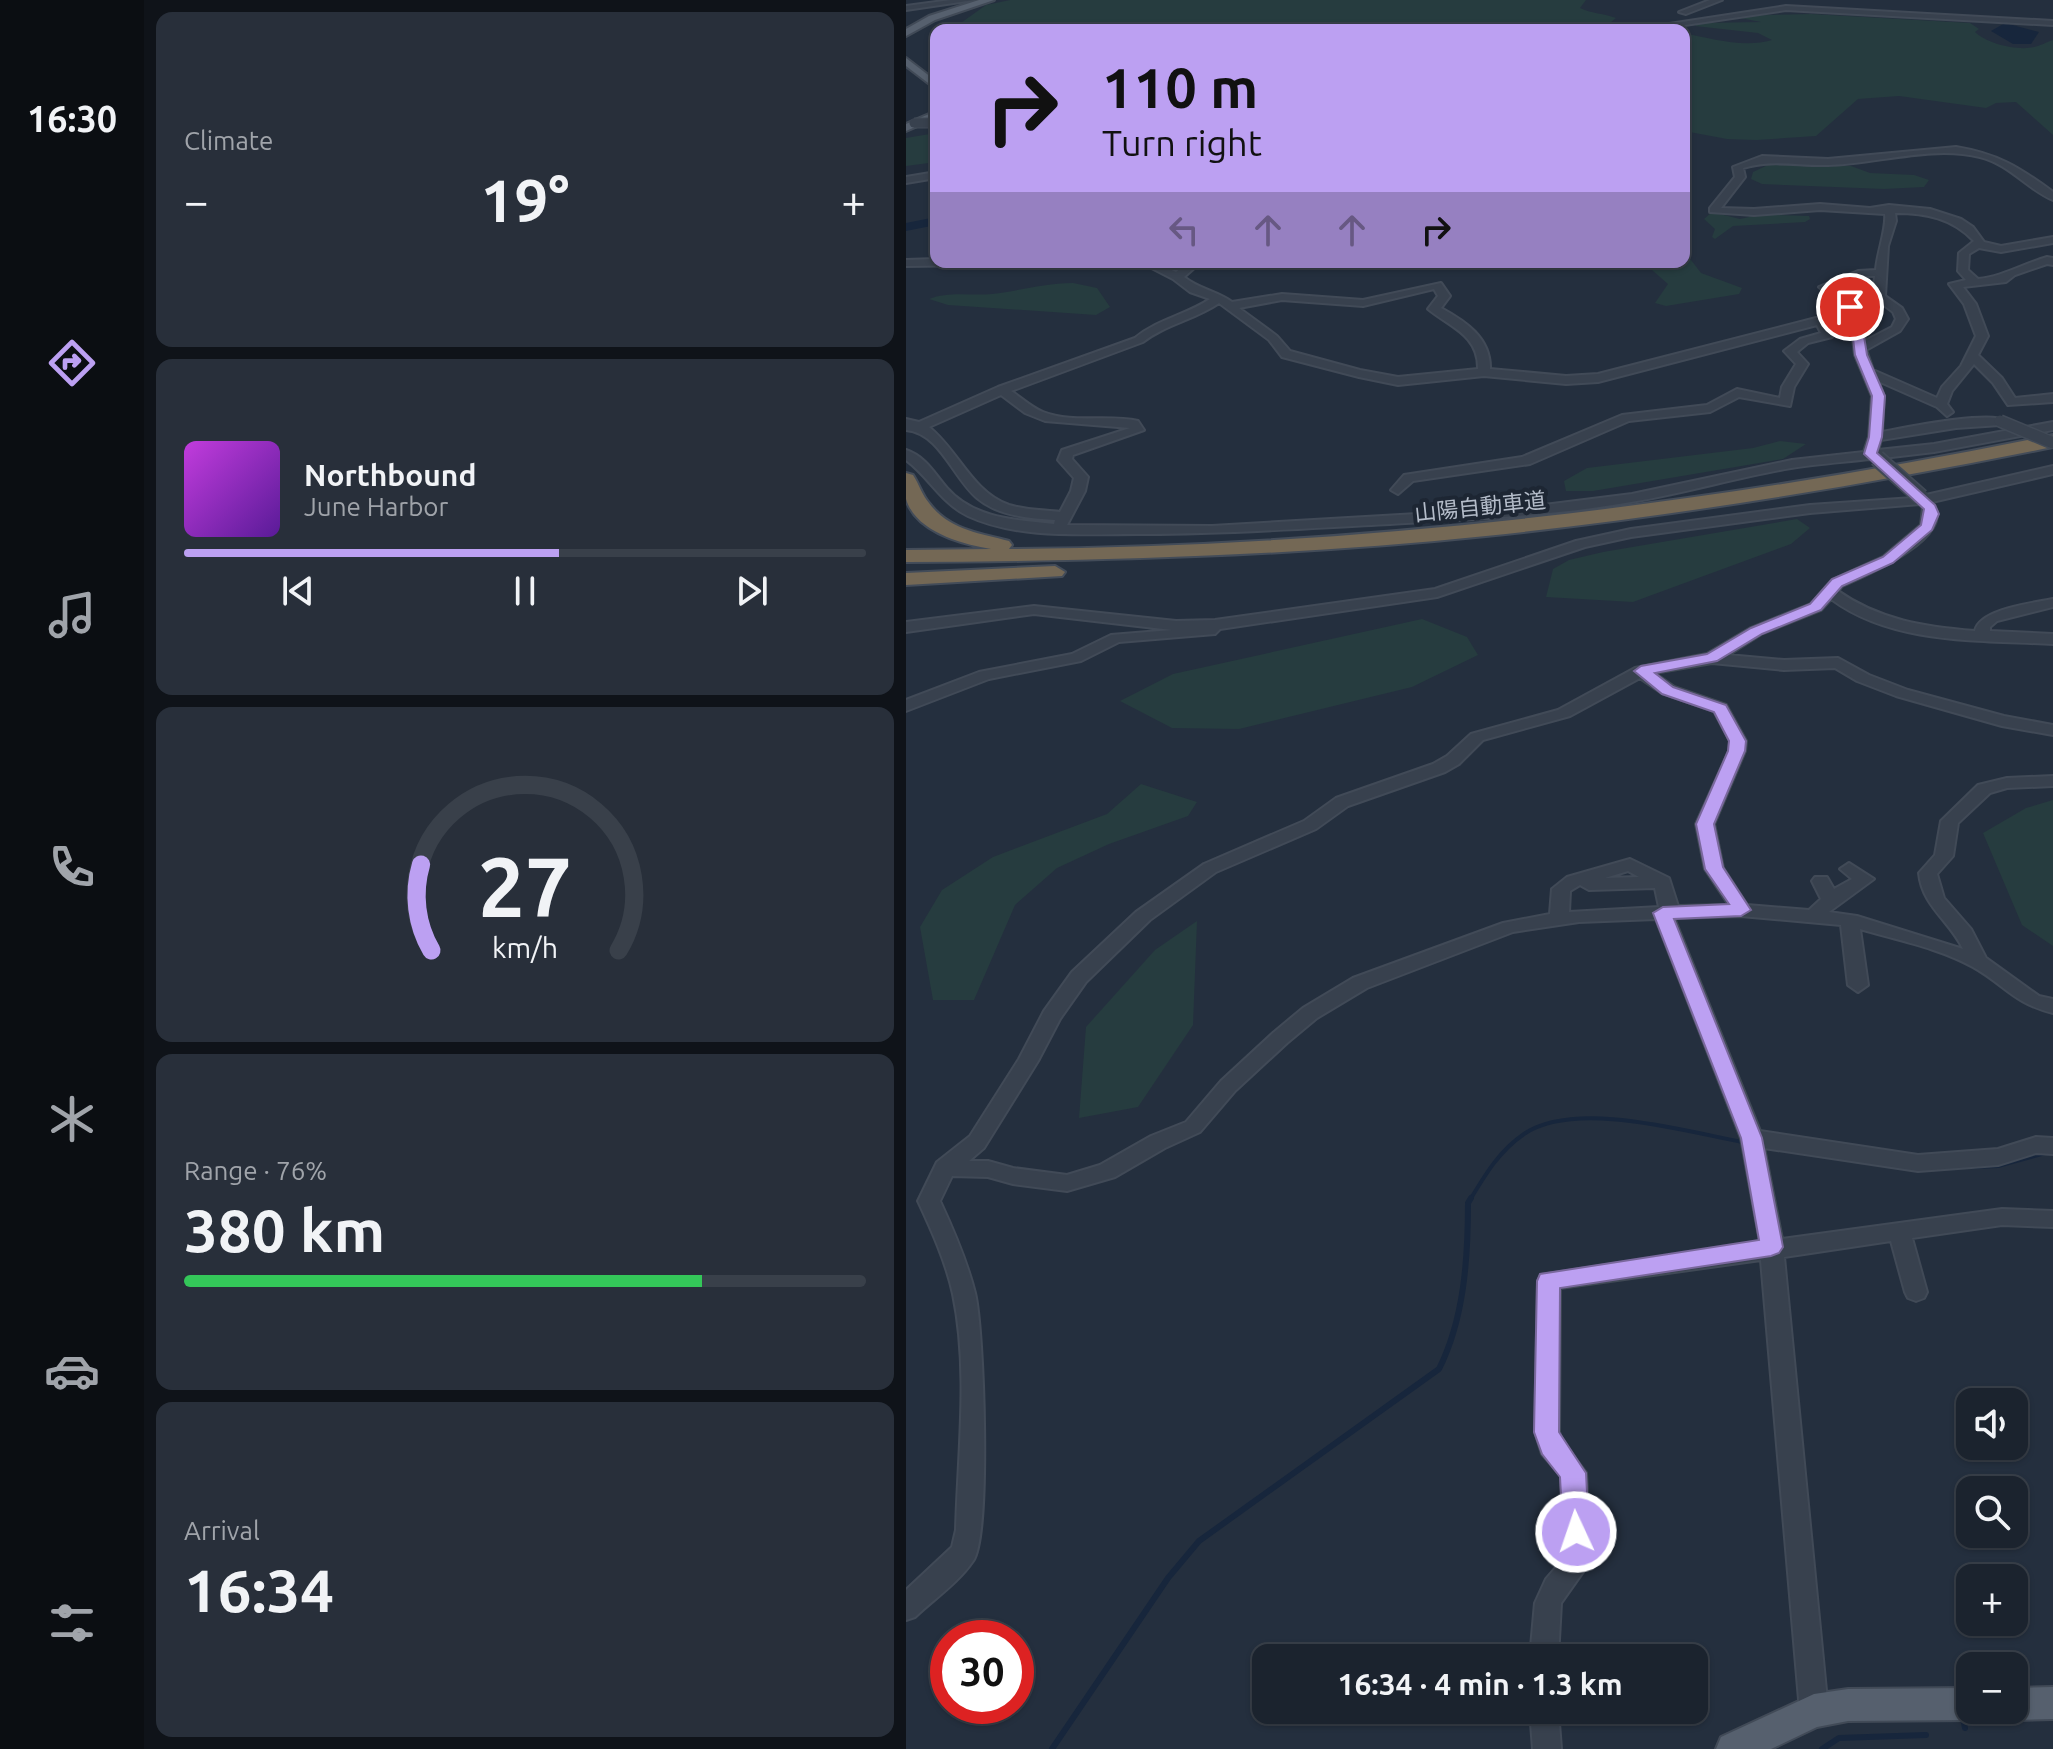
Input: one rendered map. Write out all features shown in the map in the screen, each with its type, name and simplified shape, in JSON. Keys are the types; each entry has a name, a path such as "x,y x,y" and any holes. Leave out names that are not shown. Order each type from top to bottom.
{"highway":[{"name":"山陽自動車道","path":"906,556 1147,552 1424,536 1681,508 1884,475 2053,442"},
{"name":"山陽自動車道","path":"906,566 1119,563 1310,553 1509,537 1687,517 1895,485 2053,451"},
{"path":"906,479 923,513 938,525 969,538 1032,549 1147,552"},
{"path":"906,579 1123,569 1310,553"}],"main road":[{"path":"906,33 932,18 977,1"},
{"path":"906,61 930,81"},
{"path":"909,124 930,121"},
{"path":"2028,1704 2053,1703"},
{"path":"1733,1749 1814,1711 1848,1705 1956,1704"}],"street":[{"path":"1666,22 1718,0"},
{"path":"906,8 977,1"},
{"path":"1658,24 1786,8 2053,23"},
{"path":"1973,280 1963,271 1964,253 1980,241 1935,212 1822,207 1714,210 1740,177 1738,167 1754,159 1828,162 1936,150 1962,151 1999,160 2015,168 2053,197"},
{"path":"906,180 930,176"},
{"path":"1860,349 1896,329 1902,319 1898,310 1879,297 1883,246 1891,221 1889,208"},
{"path":"1977,244 2001,249 2053,240"},
{"path":"1941,404 1946,390 1972,356 1982,336 1970,304 1955,284 1973,280 2002,280 2011,273 2047,260 2053,262"},
{"path":"906,263 930,262"},
{"path":"1158,268 1194,290 1224,302 1273,338 1286,354 1405,381 1484,372 1566,380 1598,378 1830,316 1848,314"},
{"path":"1177,277 1188,268"},
{"path":"1874,456 1878,396 1860,349 1858,330 1848,314 1850,307 1844,299 1825,287 1862,273 1881,273"},
{"path":"910,425 1139,340 1155,327 1224,302 1282,297 1363,303 1437,285 1444,296 1434,309 1466,327 1482,354 1484,372"},
{"path":"1398,490 1409,478 1525,461 1626,418 1710,408 1737,393 1786,403 1788,387 1802,364 1790,351 1792,347 1828,335 1823,325 1848,314"},
{"path":"1972,356 1998,381 2012,402 2053,398"},
{"path":"1870,373 1941,404 1956,424"},
{"path":"1002,390 1026,409 1046,418 1117,420 1134,424 1138,430 1067,453 1065,460 1081,477 1080,491 1061,522"},
{"path":"1875,437 1956,424 2000,421 2053,442"},
{"path":"910,425 944,448 975,491 993,504 1061,522"},
{"path":"906,454 929,471 943,492 973,513 1003,523 1061,522 1212,530 1521,512 1632,498 1792,464 1949,446 2053,426"},
{"path":"1712,658 1756,631 1816,607 1837,583 1888,560 1927,527 1932,514 1922,498 1874,456"},
{"path":"906,627 1034,610 1176,626 1215,625 1437,593 1581,544 1631,533 1810,509 1922,498 2053,470"},
{"path":"1829,591 1860,612 1901,624 2053,639"},
{"path":"1982,634 1983,625 1992,618 2053,603"},
{"path":"906,706 985,675 1076,658 1116,638 1197,633 1210,631 1215,625"},
{"path":"906,1608 964,1553 969,1530 972,1356 964,1294 946,1237 929,1201 945,1168 977,1142 1028,1061 1051,1016 1079,977 1143,916 1189,880 1310,825 1342,802 1439,768 1453,760 1477,737 1564,713 1641,671 1712,658 1784,665 1838,663 1863,678 1917,697 2002,721 2053,730"},
{"path":"1641,671 1668,690 1720,708 1738,741 1737,751 1705,824 1714,869 1725,881 1741,910"},
{"path":"1979,962 1965,934 1932,896 1928,873 1944,856 1950,821 1984,789 2007,783 2053,781"},
{"path":"1559,919 1561,889 1569,884 1630,865 1663,882 1666,913 1753,1143 1771,1247 1814,1711"},
{"path":"1814,916 1830,900 1865,879 1849,869"},
{"path":"1821,881 1830,900"},
{"path":"945,1168 988,1169 1013,1176 1067,1183 1107,1171 1158,1142 1193,1127 1228,1086 1280,1038 1310,1013 1360,983 1510,927 1559,919 1741,910 1850,920 1928,942 1946,956 1979,962 2033,1001 2053,1006"},
{"path":"1850,920 1858,985"},
{"path":"1753,1143 1918,1163 1998,1157 2036,1145 2053,1146"},
{"path":"1545,1644 1548,1603 1555,1588 1572,1569 1576,1532 1573,1473 1551,1446 1547,1432 1549,1281 1771,1247 2002,1217 2053,1219"},
{"path":"1899,1230 1916,1292"},
{"path":"1545,1724 1547,1749"}],"green space":[{"path":"1010,0 1586,0 1580,8 1616,18 1606,24 959,24 986,5"},
{"path":"1811,14 1970,23 1979,29 1975,32 1980,36 2011,47 2034,47 2053,40 2053,135 2016,102 1996,103 1986,108 1899,96 1858,99 1816,136 1757,140 1727,139 1690,132 1690,34 1728,42 1772,40 1758,33 1695,26 1699,23 1761,22 1730,16"},
{"path":"930,134 930,163 906,166 906,138"},
{"path":"1770,164 1851,166 1870,173 1914,175 1929,180 1924,187 1884,189 1762,184 1751,179 1753,172"},
{"path":"1712,212 1740,219 1750,214 1809,216 1810,219 1805,222 1733,226 1715,239 1712,237 1715,229 1704,219"},
{"path":"1691,260 1701,273 1742,288 1739,294 1666,306 1655,303 1668,284 1652,270 1690,268"},
{"path":"1073,283 1097,288 1110,307 1096,315 948,305 929,299 944,295 992,294"},
{"path":"1780,441 1806,444 1783,459 1593,491 1566,491 1564,481 1587,468 1753,448"},
{"path":"1797,519 1810,528 1791,544 1633,602 1546,597 1553,569 1569,560"},
{"path":"1422,619 1467,637 1478,655 1412,687 1239,729 1172,728 1120,701 1173,674"},
{"path":"1141,784 1197,802 1188,816 1109,844 1057,868 1015,905 974,1000 933,1000 920,927 942,890 993,857 1107,814"},
{"path":"2053,800 2053,946 2022,925 1983,833 2026,808"},
{"path":"1197,921 1193,1025 1138,1107 1079,1118 1086,1027 1155,950"}],"water":[{"path":"2005,23 2039,32 2031,44 2013,44 1991,31"}],"waterway":[{"path":"906,227 930,222"},
{"path":"1470,1200 1507,1148 1524,1134 1546,1124 1572,1119 1633,1121 1747,1143"},
{"path":"1973,1167 1998,1166 2053,1151"},
{"path":"1052,1749 1168,1578 1199,1541 1439,1369 1454,1330 1463,1288 1468,1203 1471,1198"},
{"path":"1964,1724 1965,1728"},
{"path":"1822,1749 1839,1738 1926,1735"}],"route":[{"path":"1576,1532 1573,1473 1551,1446 1547,1432 1549,1281 1771,1247 1752,1138 1663,913 1741,910 1725,881 1714,869 1705,824 1730,769 1738,741 1720,708 1668,690 1641,671 1712,658 1756,631 1816,607 1837,583 1888,560 1927,527 1932,514 1930,508 1870,454 1875,437 1878,396 1861,355 1858,330 1848,314 1850,307"}]}
